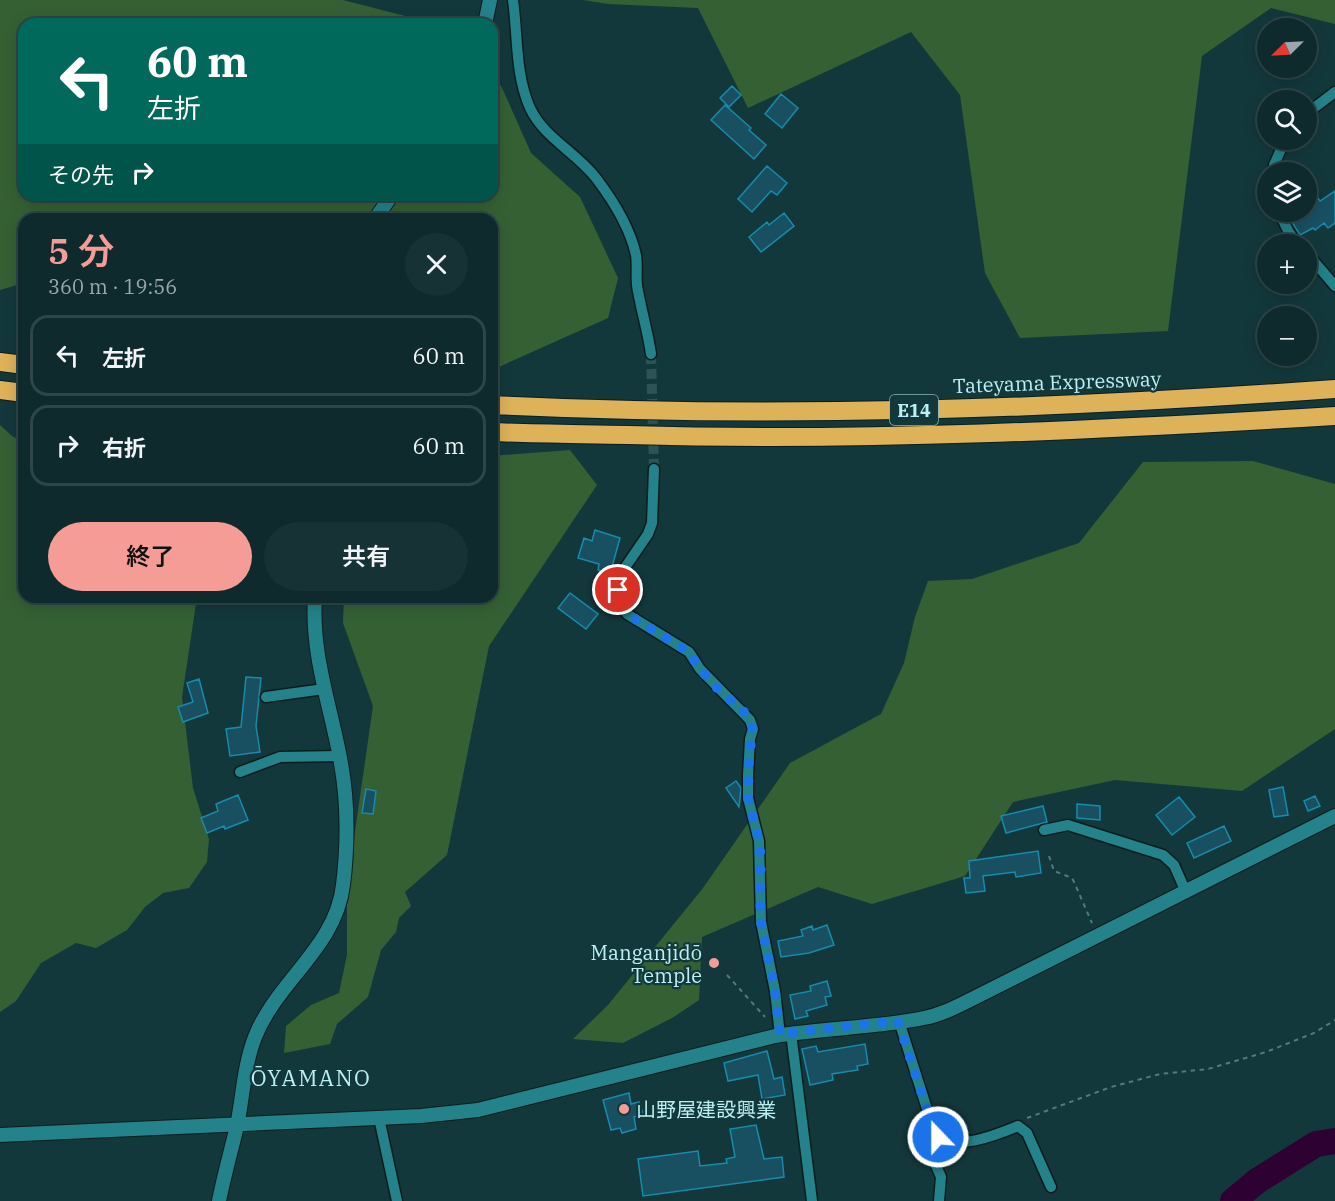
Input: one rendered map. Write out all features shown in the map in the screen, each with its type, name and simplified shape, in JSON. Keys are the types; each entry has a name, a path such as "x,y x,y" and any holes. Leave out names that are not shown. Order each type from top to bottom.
{"highway":[{"path":"0,362 18,364"},
{"name":"Tateyama Expressway","path":"498,405 714,411 921,410 1122,402 1335,389"},
{"path":"0,390 18,392"},
{"name":"E14","path":"498,432 836,438 979,435 1335,416"}],"street":[{"path":"486,18 490,0"},
{"path":"513,0 520,79 530,107 543,129 579,158 596,178 630,237 636,256 637,290 646,322 651,354"},
{"path":"1317,106 1335,92"},
{"path":"1317,265 1335,286"},
{"path":"654,469 652,523 648,534 620,575 618,590 627,614 689,652 700,669 750,720 753,729 749,748 748,798 761,858 761,922 778,1018 786,1034 812,1201"},
{"path":"219,1201 237,1125 249,1056 260,1026 277,997 320,946 334,921 343,886 345,786 316,654 313,619 314,603"},
{"path":"266,696 324,689"},
{"path":"240,772 280,757 340,756"},
{"path":"0,1135 421,1116 478,1110 786,1034 925,1018 946,1012 1335,816"},
{"path":"1044,830 1068,825 1163,855 1174,865 1186,891"},
{"path":"898,1021 935,1134 949,1140 978,1141 1018,1126 1027,1133 1051,1187"},
{"path":"379,1118 397,1201"},
{"path":"935,1134 926,1143 941,1177 939,1201"}],"path":[{"path":"1049,856 1054,871 1072,878 1097,936"},
{"path":"727,975 762,1015 778,1018"},
{"path":"1018,1126 1025,1118 1111,1087 1160,1074 1208,1069 1266,1052 1314,1033 1335,1020"}],"green space":[{"path":"0,0 343,0 413,18 18,18 18,201 498,201 498,81 531,153 580,197 618,278 608,318 498,367 498,213 18,213 18,285 0,290"},
{"path":"583,0 1335,0 1335,24 1271,8 1202,56 1168,331 1020,338 985,273 960,95 911,32 748,108 698,8 608,4"},
{"path":"0,425 18,439 18,603 196,603 182,697 193,788 209,839 207,862 189,888 163,893 145,907 127,930 96,948 76,943 41,963 16,1001 0,1012"},
{"path":"570,450 597,485 489,646 447,855 405,892 411,906 399,918 396,932 381,950 368,997 337,1024 330,1044 284,1053 286,1026 311,1005 339,993 347,955 347,902 352,852 373,706 343,623 344,603 498,603 498,456"},
{"path":"1253,461 1335,484 1335,729 1242,791 1115,780 1013,802 965,876 872,904 818,887 702,937 699,1000 672,1018 623,1043 573,1039 608,1005 703,888 790,763 881,714 904,663 915,617 928,581 972,579 1079,543 1143,462"}],"building":[{"path":"732,86 741,95 729,107 720,98"},
{"path":"781,94 798,108 782,128 765,114"},
{"path":"725,105 766,145 754,159 711,120"},
{"path":"767,166 787,183 777,195 771,191 752,212 738,199"},
{"path":"1335,191 1335,223 1328,228 1324,223 1315,230 1313,228 1299,234 1292,222 1317,222 1317,197 1320,201"},
{"path":"784,213 794,226 761,252 749,237 767,222 769,225"},
{"path":"595,530 620,538 610,574 598,570 599,564 578,558 584,538 592,541"},
{"path":"570,593 598,614 586,629 558,608"},
{"path":"246,677 261,678 256,726 260,752 230,756 226,729 241,727"},
{"path":"199,679 208,713 183,722 178,707 193,702 187,683"},
{"path":"736,781 741,788 739,807 726,788"},
{"path":"1283,787 1288,815 1274,817 1269,790"},
{"path":"366,789 376,791 373,814 362,813"},
{"path":"238,795 248,820 207,833 201,818 218,811 216,804"},
{"path":"1315,796 1320,806 1308,811 1304,801"},
{"path":"1179,797 1195,817 1172,835 1156,815"},
{"path":"1077,804 1100,806 1100,820 1077,818"},
{"path":"1043,806 1047,822 1006,833 1001,816"},
{"path":"1224,826 1231,841 1194,858 1187,843"},
{"path":"1038,851 1041,873 1016,877 1015,872 983,876 985,891 966,893 964,878 970,878 969,861"},
{"path":"827,925 834,945 809,953 781,957 778,941 803,936 801,930 812,926 813,930"},
{"path":"827,981 831,996 825,997 827,1005 806,1011 808,1016 795,1019 790,995 811,991 810,986"},
{"path":"865,1044 868,1064 857,1066 858,1070 832,1074 833,1080 810,1085 802,1049 816,1046 818,1052"},
{"path":"767,1051 774,1079 782,1077 785,1095 762,1099 758,1075 728,1081 724,1063"},
{"name":"山野屋建設興業","path":"629,1093 631,1104 639,1102 643,1114 634,1117 636,1129 622,1133 620,1128 611,1130 603,1100"},
{"path":"756,1125 764,1159 782,1157 784,1177 643,1196 638,1159 698,1151 700,1166 727,1163 726,1159 735,1157 730,1129"}],"waterway":[{"path":"1233,1201 1257,1181 1316,1144 1335,1141"}],"tunnel":[{"path":"651,354 654,469"}],"place":[{"name":"Manganjidō Temple","path":"714,963"},
{"name":"山野屋建設興業","path":"624,1109"}],"district":[{"name":"ŌYAMANO","path":"311,1077"}],"route":[{"path":"618,590 627,614 689,652 716,687 750,720 753,729 750,739 748,798 759,841 761,922 775,991 780,1035 898,1021 935,1134 938,1137"}]}
